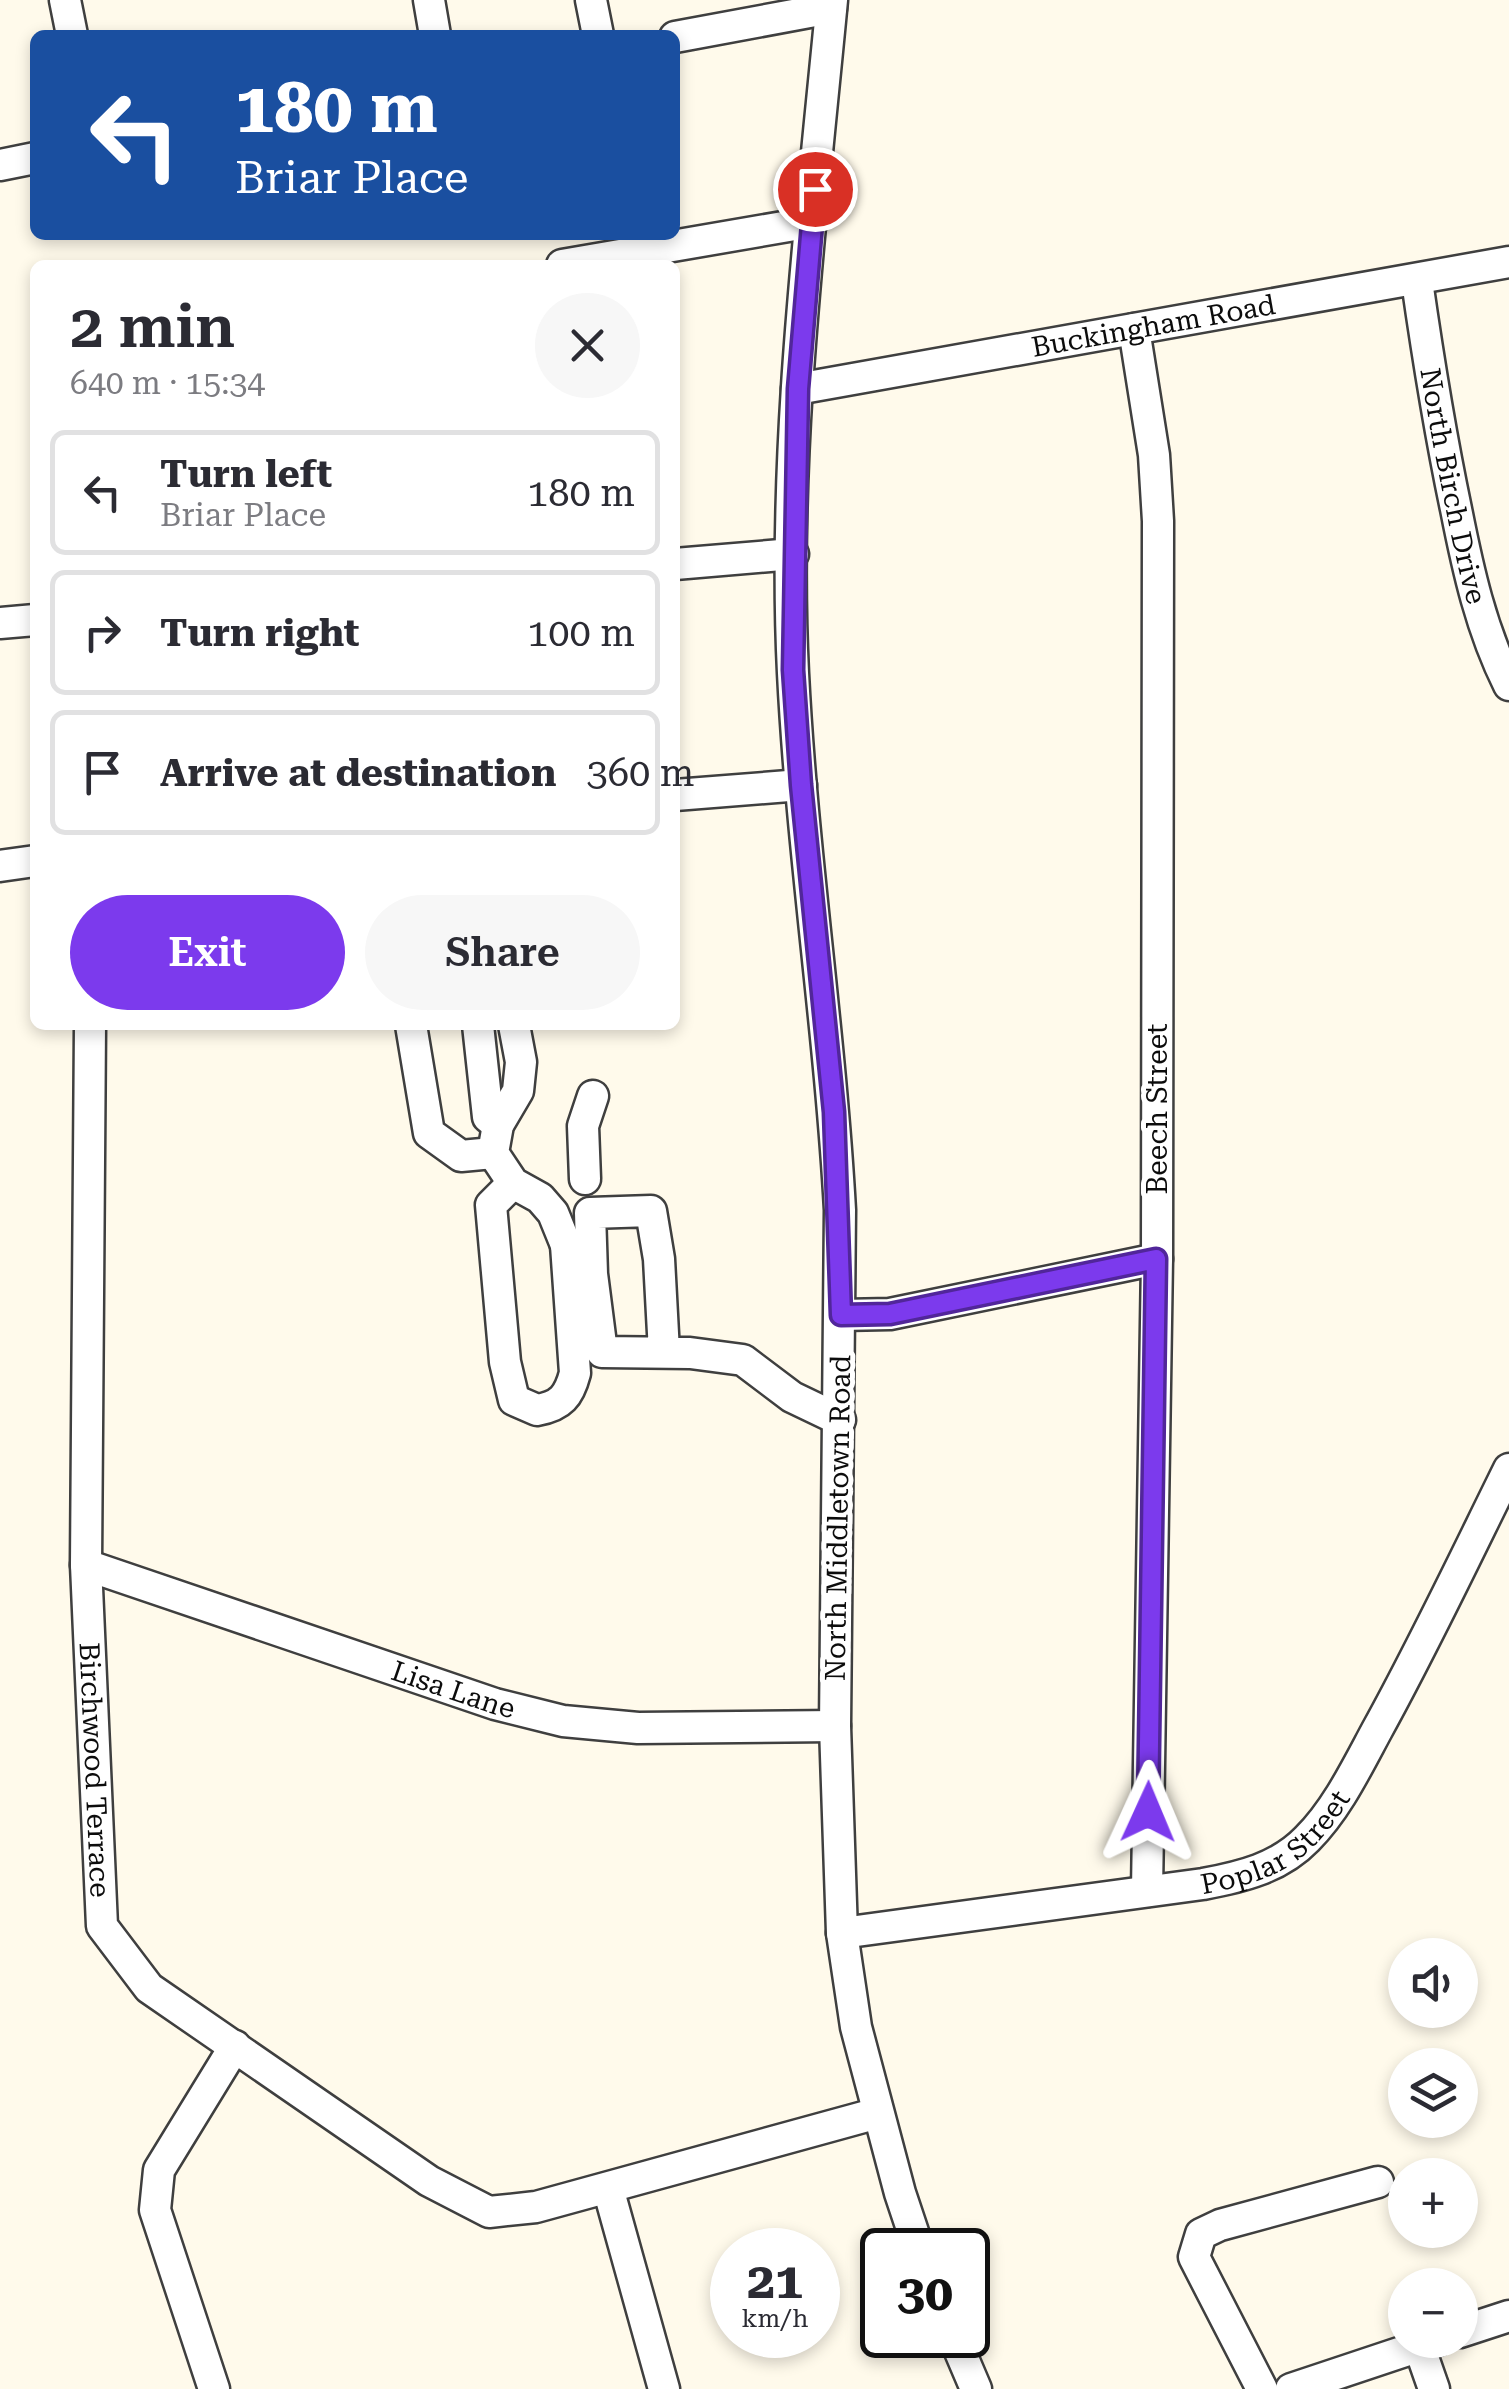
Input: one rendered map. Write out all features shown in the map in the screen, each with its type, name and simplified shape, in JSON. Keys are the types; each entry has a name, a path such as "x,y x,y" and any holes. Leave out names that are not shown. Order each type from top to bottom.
{"street":[{"path":"65,0 71,30"},
{"path":"429,0 434,30"},
{"path":"591,0 597,30"},
{"path":"680,35 753,11 831,4"},
{"name":"North Middletown Road","path":"831,4 798,389 792,554 793,670 834,1112 841,1315 835,1726 842,1933 856,2027 912,2228"},
{"path":"0,165 30,159"},
{"path":"591,260 812,222"},
{"name":"Buckingham Road","path":"798,389 1509,262"},
{"name":"North Birch Drive","path":"1416,281 1439,429 1468,572 1489,645 1509,685"},
{"name":"Beech Street","path":"1134,329 1150,422 1158,520 1156,1259 1147,1891"},
{"path":"680,564 792,554"},
{"path":"0,624 30,621"},
{"path":"680,795 801,785"},
{"path":"0,866 30,861"},
{"name":"Birchwood Terrace","path":"90,1030 86,1565 102,1926 149,1988 429,2181 489,2212 536,2207 878,2114"},
{"path":"412,1030 429,1133 462,1156 495,1139 518,1092 521,1062 515,1030"},
{"path":"479,1030 488,1116 495,1139 513,1183 540,1198 554,1212 566,1245 575,1373 570,1392 561,1402 536,1410 514,1400 506,1362 491,1204 513,1183"},
{"path":"594,1096 583,1126 592,1274 602,1352 664,1352 743,1360 792,1397 840,1420"},
{"path":"589,1193 651,1211 659,1259 664,1352"},
{"path":"566,1245 592,1274"},
{"path":"841,1315 890,1314 1156,1259"},
{"name":"Poplar Street","path":"842,1933 1240,1877 1277,1863 1306,1841 1332,1808 1399,1690 1509,1469"},
{"name":"Lisa Lane","path":"86,1565 494,1704 563,1720 638,1728 835,1726"},
{"path":"214,2389 155,2210 159,2170 235,2046"},
{"path":"1262,2389 1194,2257 1201,2234 1220,2224 1378,2182"},
{"path":"608,2188 664,2389"},
{"path":"1478,2326 1509,2316"},
{"path":"1291,2389 1388,2356"},
{"path":"963,2358 976,2389"},
{"path":"1430,2358 1434,2389"}],"route":[{"path":"815,189 798,389 792,554 793,670 834,1112 841,1315 890,1314 1156,1259 1148,1812"}]}
